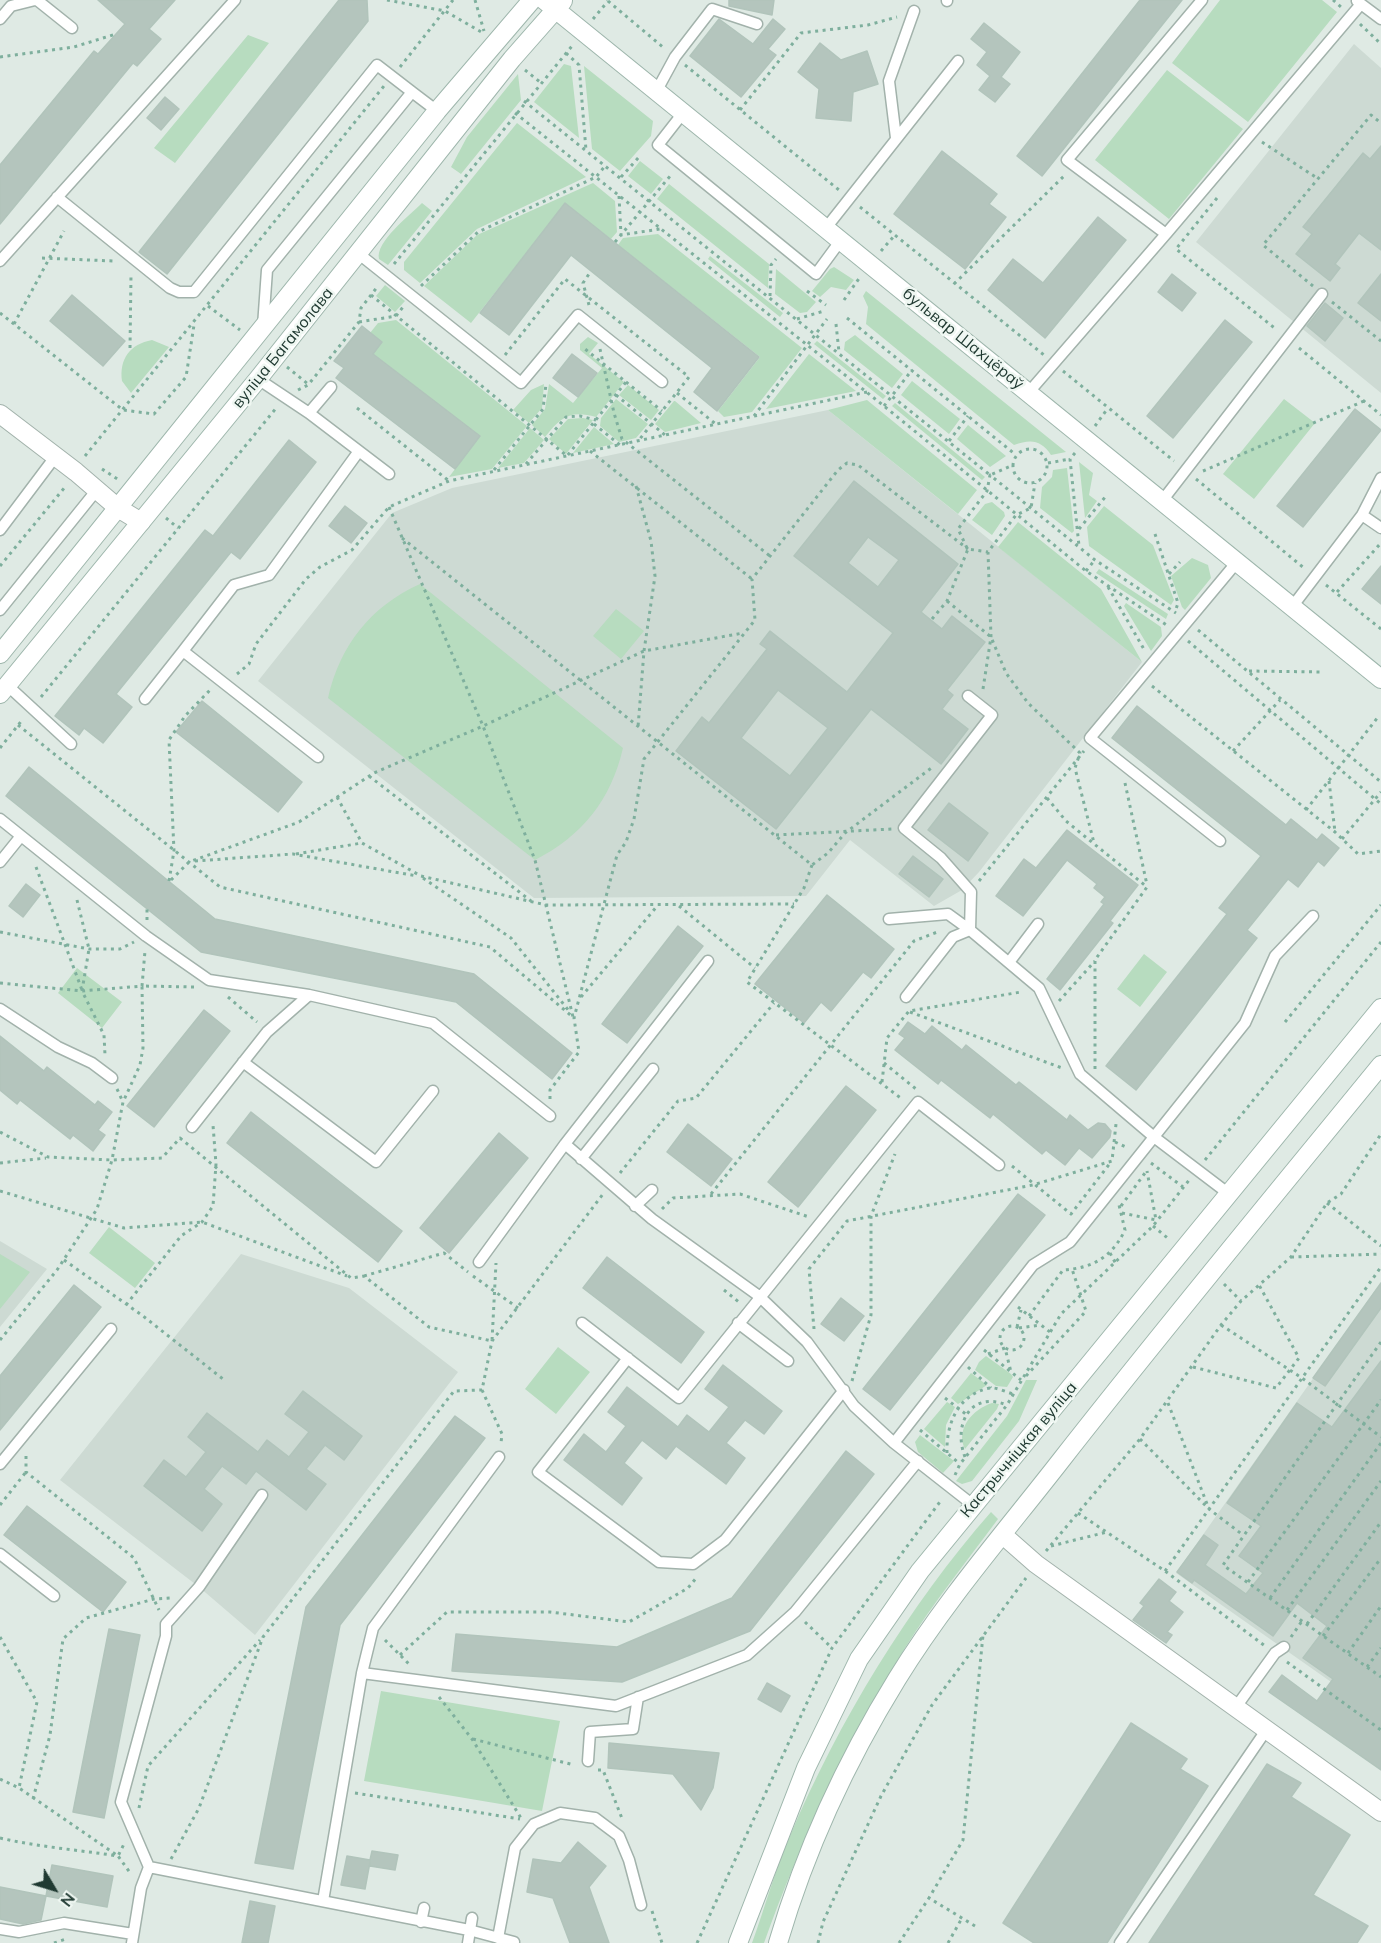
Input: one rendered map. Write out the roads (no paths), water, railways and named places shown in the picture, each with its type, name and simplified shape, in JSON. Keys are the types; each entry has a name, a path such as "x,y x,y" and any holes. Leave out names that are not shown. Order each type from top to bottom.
{"main road":[{"name":"вуліца Багамолава","path":"0,654 437,111 531,0"},
{"name":"вуліца Багамолава","path":"3,689 359,254 555,3"},
{"name":"бульвар Шахцёраў","path":"555,3 657,92 1381,679"},
{"path":"0,414 76,472 118,508 141,522"},
{"name":"Кастрычніцкая вуліца","path":"738,1943 806,1768 859,1659 920,1571 1381,1008"},
{"path":"778,1943 789,1906 834,1796 898,1678 1003,1535 1096,1415 1381,1065"},
{"path":"1003,1535 1036,1564 1379,1807"}],"lane":[{"path":"0,19 11,6 36,0 72,28"},
{"path":"0,261 235,0"},
{"path":"1166,234 1067,160 1202,0"},
{"path":"1029,392 1166,234 1359,2 1381,19"},
{"path":"657,92 675,57 712,9 757,24"},
{"path":"896,138 889,81 914,11"},
{"path":"826,228 958,61"},
{"path":"57,197 170,288 179,292 194,292 377,65 437,111"},
{"path":"263,327 267,270 412,92"},
{"path":"683,113 658,145 816,274 841,240"},
{"path":"359,254 521,383 578,315 662,382"},
{"path":"1162,501 1322,294"},
{"path":"258,379 309,413 389,474"},
{"path":"309,413 331,387"},
{"path":"145,699 234,585 269,575 359,451"},
{"path":"0,530 55,457"},
{"path":"1292,606 1316,578 1362,515 1381,478"},
{"path":"0,610 96,491"},
{"path":"1362,515 1381,528"},
{"path":"1220,841 1090,738 1151,662 1179,633 1237,562"},
{"path":"183,651 318,757"},
{"path":"3,689 71,744"},
{"path":"968,696 992,715 904,828 941,858 971,892 970,930"},
{"path":"0,819 146,936 209,980 309,995 433,1023 550,1116"},
{"path":"0,862 21,836"},
{"path":"889,919 948,914 1010,962 1040,988 1080,1074 1154,1137 1229,1194"},
{"path":"894,1443 1033,1265 1070,1242 1245,1023 1275,956 1313,916"},
{"path":"1010,962 1038,924"},
{"path":"906,997 954,937 970,930"},
{"path":"479,1262 565,1144 708,961"},
{"path":"192,1127 267,1032 309,995"},
{"path":"0,1009 58,1047 92,1063 112,1078"},
{"path":"243,1062 376,1162 434,1091"},
{"path":"582,1159 653,1069"},
{"path":"582,1323 679,1398 748,1309 918,1102 999,1166"},
{"path":"565,1144 635,1206 759,1296 807,1342 854,1406 894,1443 973,1505"},
{"path":"635,1206 652,1190"},
{"path":"738,1323 788,1361"},
{"path":"0,1464 111,1329"},
{"path":"627,1358 538,1472 659,1562 693,1564 725,1540 844,1390"},
{"path":"323,1900 362,1673 373,1628 500,1457"},
{"path":"362,1673 616,1706 747,1655 795,1612 918,1461"},
{"path":"0,1929 19,1932 64,1923 133,1939 141,1888 150,1867 121,1802 166,1636 166,1624 190,1597 262,1495"},
{"path":"0,1554 54,1596"},
{"path":"1236,1707 1275,1653 1284,1647"},
{"path":"592,1765 590,1732 633,1729 638,1697"},
{"path":"1120,1943 1267,1729"},
{"path":"498,1938 515,1848 534,1824 560,1813 595,1818 619,1836 629,1860 641,1905"},
{"path":"150,1867 469,1930 514,1942"},
{"path":"421,1922 424,1908"},
{"path":"468,1943 472,1918"}]}
